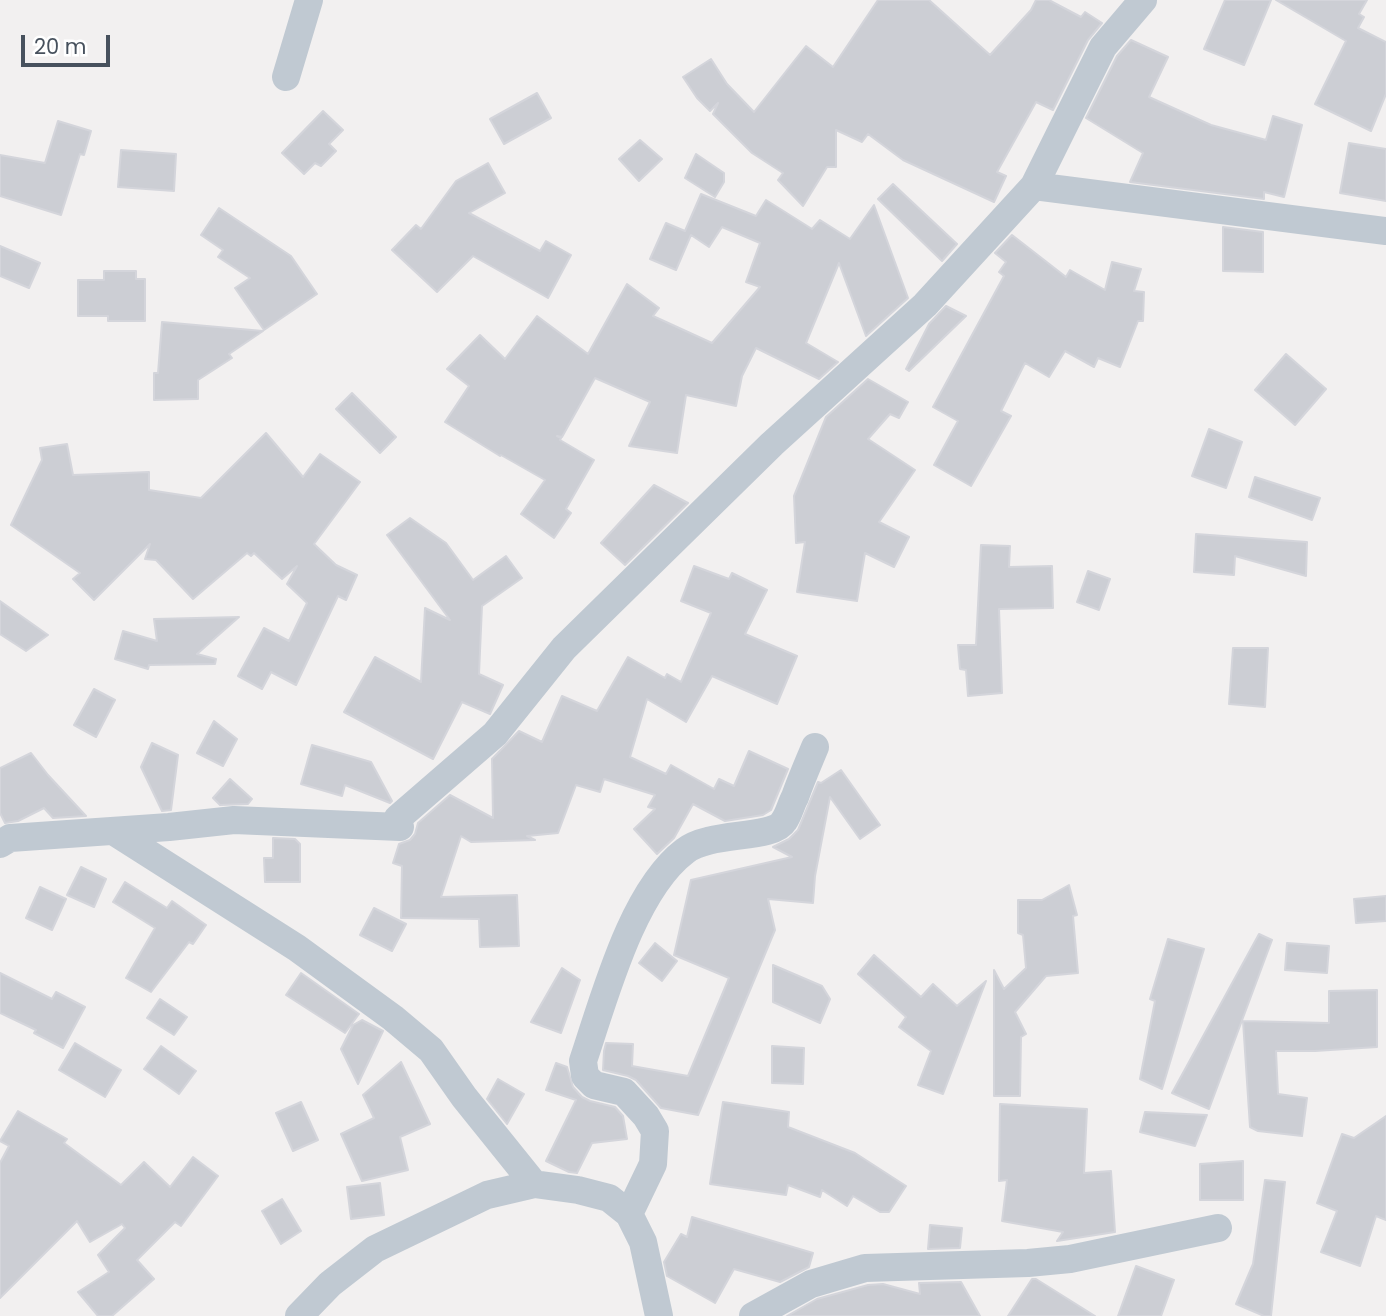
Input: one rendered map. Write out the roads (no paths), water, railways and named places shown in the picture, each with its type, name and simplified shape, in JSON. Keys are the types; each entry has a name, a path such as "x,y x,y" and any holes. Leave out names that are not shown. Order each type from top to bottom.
{"street":[{"path":"286,77 309,0"},
{"path":"0,844 9,838 234,820 400,827 398,818 495,734 564,649 772,444 925,305 1034,186 1103,47 1143,0"},
{"path":"1034,186 1386,231"},
{"path":"629,1214 653,1164 655,1131 646,1116 624,1092 594,1085 585,1076 583,1061 621,950 656,885 682,852 697,842 732,835 769,832 784,824 815,747"},
{"path":"113,831 297,948 394,1018 431,1051 534,1184"},
{"path":"299,1316 330,1284 375,1249 487,1195 534,1184 578,1190 609,1198 629,1214 643,1242 659,1316"},
{"path":"753,1316 811,1284 865,1268 1028,1263 1070,1259 1218,1228"}]}
